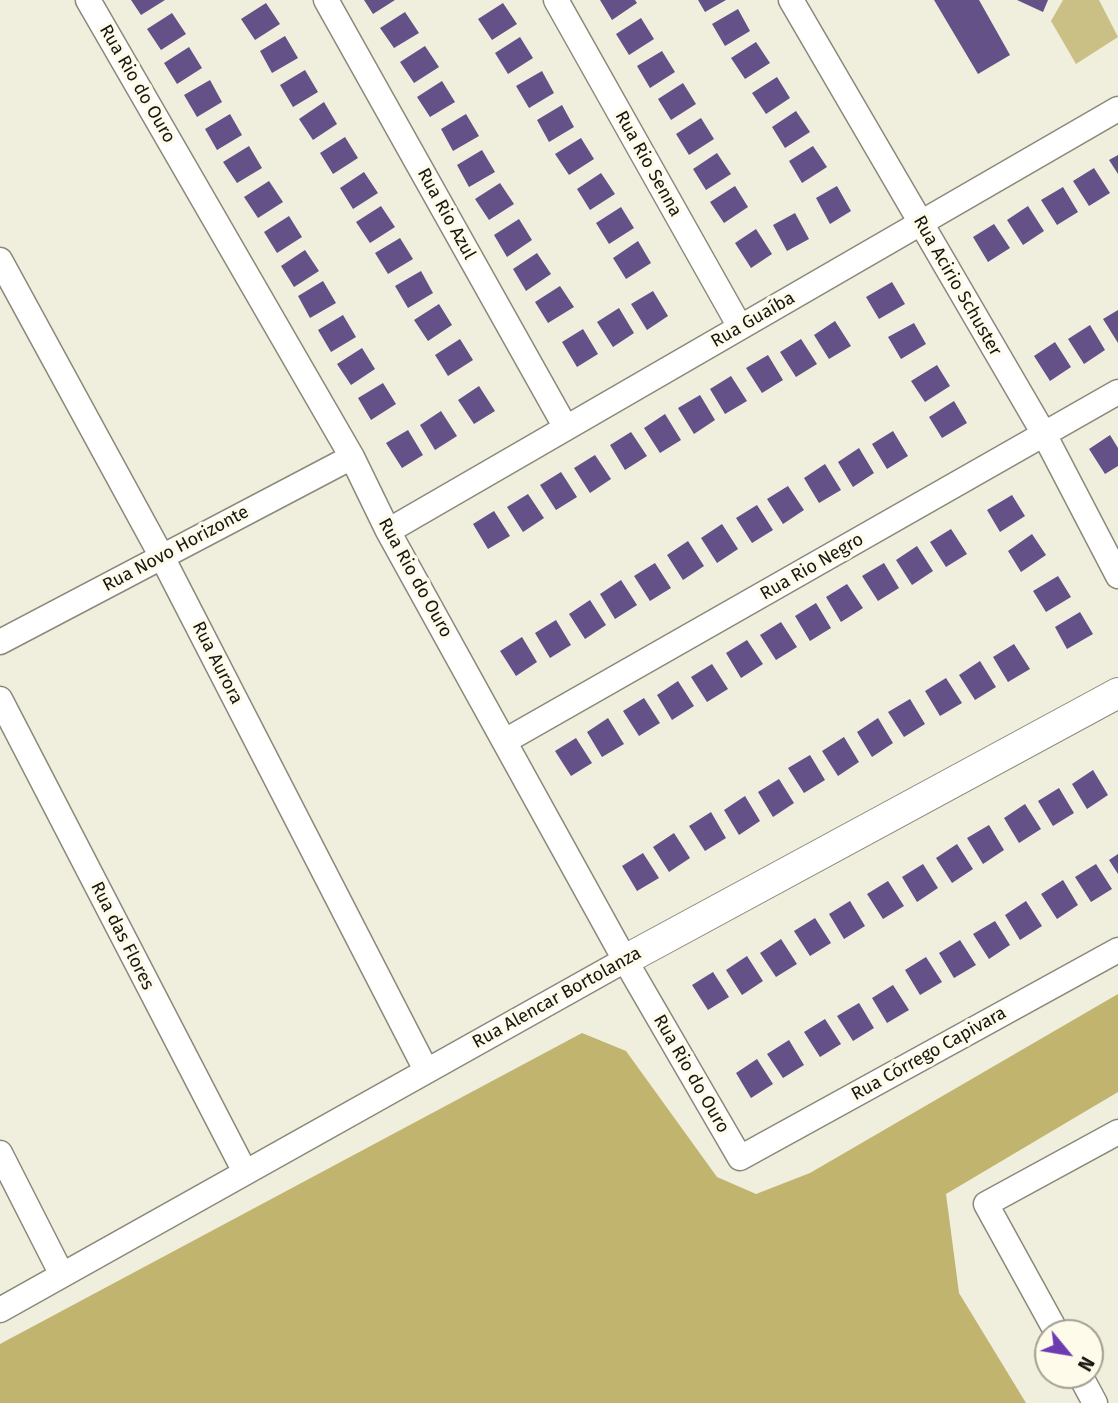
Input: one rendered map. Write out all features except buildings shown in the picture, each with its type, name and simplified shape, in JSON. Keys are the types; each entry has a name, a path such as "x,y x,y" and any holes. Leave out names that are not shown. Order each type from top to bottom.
{"street":[{"name":"Rua Rio do Ouro","path":"88,0 352,457 388,531 625,960 740,1158"},
{"name":"Rua Rio Azul","path":"326,0 566,428"},
{"name":"Rua Rio Senna","path":"556,0 740,327"},
{"name":"Rua Acirio Schuster","path":"791,0 1044,434 1118,576"},
{"name":"Rua Guaíba","path":"388,531 1118,109"},
{"name":"Rua Aurora","path":"0,260 162,557 426,1070"},
{"name":"Rua Rio Negro","path":"505,741 1118,392"},
{"name":"Rua Novo Horizonte","path":"0,642 352,457"},
{"name":"Rua Alencar Bortolanza","path":"0,1310 625,960 1118,693"},
{"name":"Rua das Flores","path":"0,699 244,1172"},
{"name":"Rua Córrego Capivara","path":"740,1158 1118,950"},
{"path":"1049,1319 986,1204 1118,1132"},
{"path":"0,1153 62,1275"}],"shaded area":[{"path":"1063,0 1099,0 1118,37 1076,64 1051,21"},
{"path":"1118,994 1118,1092 946,1194 959,1293 1026,1403 0,1403 0,1344 582,1033 626,1051 717,1177 756,1194 810,1173"}]}
